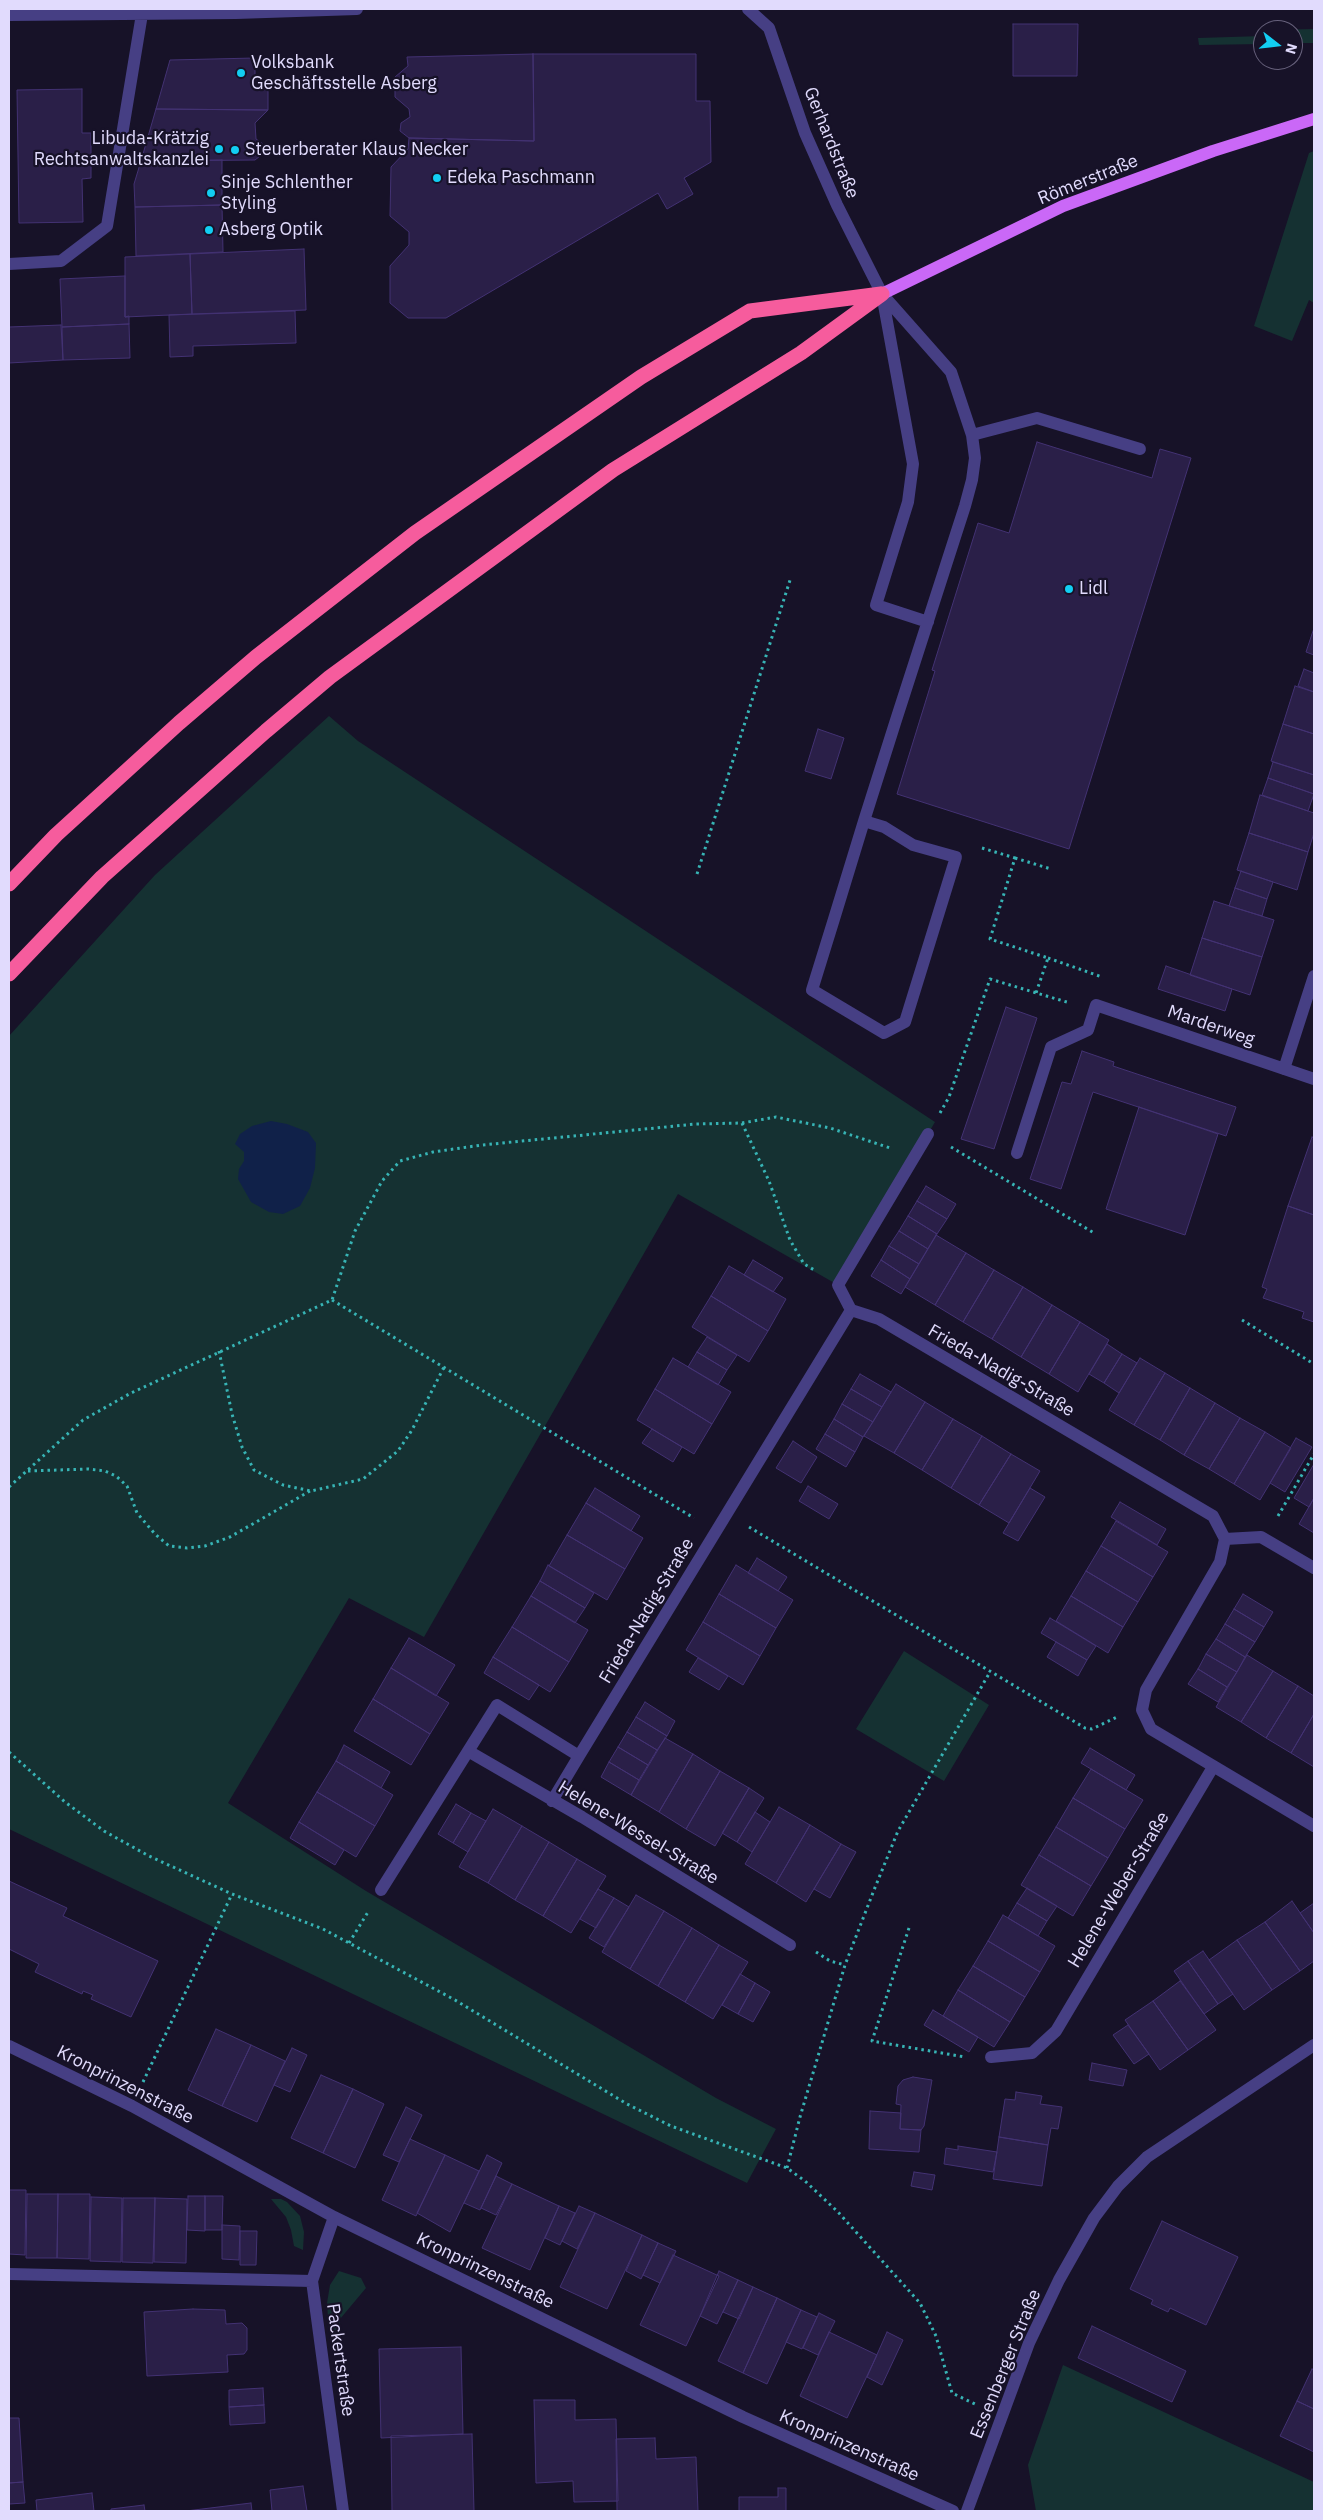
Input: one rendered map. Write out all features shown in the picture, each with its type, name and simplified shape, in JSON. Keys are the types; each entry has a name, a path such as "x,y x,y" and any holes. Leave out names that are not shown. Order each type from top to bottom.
{"highway":[{"path":"9,884 56,835 164,736 256,656 415,532 642,377 750,311 882,294"},
{"path":"9,974 102,877 252,743 330,677 614,470 801,353 882,294"}],"main road":[{"name":"Römerstraße","path":"882,294 1063,206 1213,151 1314,119"}],"street":[{"path":"9,15 357,9"},
{"name":"Gerhardstraße","path":"748,9 769,28 806,133 837,205 882,294"},
{"path":"9,264 61,261 107,226 142,14"},
{"path":"864,821 884,827 913,845 956,857 905,1022 884,1033 812,990 864,821 972,480 975,458 972,435 952,372 882,294"},
{"path":"882,294 913,464 908,502 876,605 928,622"},
{"path":"972,435 1037,418 1140,449"},
{"path":"1284,1069 1314,976"},
{"path":"1017,1154 1051,1047 1088,1030 1096,1005"},
{"name":"Marderweg","path":"1096,1005 1314,1079"},
{"path":"851,1310 838,1285 928,1134"},
{"name":"Frieda-Nadig-Straße","path":"552,1801 851,1310 878,1319 1213,1516 1225,1539"},
{"path":"1314,1568 1265,1538 1225,1539 1220,1562 1146,1690 1142,1710 1151,1729 1314,1826"},
{"path":"381,1890 497,1705 580,1756"},
{"name":"Helene-Wessel-Straße","path":"468,1751 790,1945"},
{"name":"Helene-Weber-Straße","path":"991,2057 1032,2053 1056,2031 1212,1767"},
{"name":"Essenberger Straße","path":"967,2511 1029,2343 1060,2280 1094,2218 1118,2186 1147,2157 1314,2045"},
{"name":"Kronprinzenstraße","path":"9,2046 132,2106 334,2217 743,2418 953,2511"},
{"name":"Packertstraße","path":"334,2217 312,2281 343,2511"},
{"path":"9,2274 312,2281"}],"path":[{"path":"697,874 791,577"},
{"path":"956,857 961,842 1052,869"},
{"path":"1015,858 990,939 1105,978 1096,1005 1088,1003 1076,1005 990,979 949,1097 928,1134 1094,1233"},
{"path":"1036,993 1048,958"},
{"path":"9,1487 28,1471 53,1445 84,1420 131,1394 332,1300 355,1231 382,1181 400,1161 433,1152 500,1143 696,1124 742,1123 776,1117 805,1122 856,1136 913,1159"},
{"path":"742,1123 769,1181 790,1240 804,1264 838,1285"},
{"path":"332,1300 716,1531"},
{"path":"1242,1320 1314,1364"},
{"path":"219,1352 232,1414 242,1446 254,1470 282,1485 311,1491"},
{"path":"28,1471 88,1469 105,1471 116,1476 127,1486 137,1513 169,1546 188,1548 205,1546 230,1537 311,1491 363,1479 398,1451 412,1430 444,1367"},
{"path":"1265,1538 1314,1454"},
{"path":"727,1514 1085,1728 1092,1729 1112,1718 1142,1710"},
{"path":"787,2168 800,2117 845,1965 898,1831 990,1672"},
{"path":"9,1752 59,1796 104,1831 148,1856 232,1894 323,1929 507,2030 627,2104 671,2126 787,2168 805,2181 838,2212 920,2303 936,2336 952,2393 1002,2417"},
{"path":"349,1943 381,1890"},
{"path":"132,2106 232,1894"},
{"path":"909,1928 872,2041 986,2061 991,2057"}],"green space":[{"path":"1303,29 1314,29 1314,43 1303,43"},
{"path":"1253,36 1253,44 1199,45 1198,38"},
{"path":"1314,151 1314,303 1309,300 1292,341 1254,326 1309,153"},
{"path":"329,716 358,741 935,1122 838,1285 678,1194 424,1637 349,1598 228,1803 366,1891 716,2098 776,2129 747,2183 9,1829 9,1036 155,875"},
{"path":"904,1651 989,1705 944,1781 856,1729"},
{"path":"271,2199 281,2199 287,2202 300,2216 304,2232 303,2250 294,2246 286,2217"},
{"path":"339,2271 361,2278 366,2288 340,2319 340,2349 339,2343 329,2332 327,2303 330,2285"},
{"path":"1063,2365 1314,2482 1314,2511 1036,2511 1028,2465"}],"water":[{"path":"271,1121 287,1124 308,1132 316,1143 315,1168 310,1188 300,1206 283,1214 269,1212 251,1202 238,1179 239,1169 244,1161 244,1152 235,1144 240,1134 252,1126"}],"building":[{"path":"1013,24 1078,24 1077,76 1013,76"},
{"path":"533,54 696,54 696,101 710,101 711,162 684,178 693,194 667,209 658,193 446,318 408,318 390,303 390,266 409,245 409,232 390,216 391,167 408,149 409,138 534,141"},
{"path":"533,54 534,141 409,138 400,131 401,123 410,117 409,109 395,97 395,77 408,66 407,57"},
{"path":"255,58 255,78 268,89 268,110 156,109 170,60"},
{"path":"82,89 82,133 91,133 91,178 82,179 83,222 19,223 17,90"},
{"path":"156,109 268,110 255,123 256,139 263,144 264,153 255,160 141,161"},
{"path":"222,160 222,205 135,207 134,184 141,161"},
{"path":"222,205 223,252 136,256 135,207"},
{"path":"304,249 306,310 192,314 190,254"},
{"path":"190,254 192,314 125,317 125,257"},
{"path":"125,276 125,317 129,316 129,324 62,327 60,279"},
{"path":"295,311 296,343 193,346 193,356 170,357 169,315"},
{"path":"129,324 130,358 63,360 62,327"},
{"path":"61,325 63,360 9,363 9,327"},
{"path":"1037,442 1152,478 1160,449 1191,458 1069,849 897,794 935,671 932,670 978,523 1009,533"},
{"path":"1314,628 1314,655 1306,652"},
{"path":"1304,669 1314,673 1314,692 1298,686"},
{"path":"1295,686 1314,692 1314,734 1283,724"},
{"path":"1283,724 1314,734 1314,775 1271,761"},
{"path":"818,729 844,738 831,779 805,771"},
{"path":"1273,762 1314,775 1314,794 1268,778"},
{"path":"1268,778 1314,794 1308,811 1262,795"},
{"path":"1260,795 1314,813 1314,833 1308,852 1249,833"},
{"path":"1249,833 1308,852 1297,890 1237,870"},
{"path":"1241,871 1273,882 1267,899 1235,888"},
{"path":"1235,888 1267,899 1262,916 1229,906"},
{"path":"1214,901 1274,920 1262,957 1202,938"},
{"path":"1202,938 1262,957 1250,995 1190,975"},
{"path":"1166,966 1232,989 1225,1011 1158,989"},
{"path":"1006,1007 1037,1018 994,1149 961,1139"},
{"path":"1082,1051 1114,1062 1113,1066 1236,1107 1226,1136 1093,1092 1061,1189 1030,1179 1062,1082 1071,1084"},
{"path":"1139,1107 1218,1134 1185,1235 1106,1209"},
{"path":"1312,1137 1314,1138 1314,1215 1288,1206"},
{"path":"926,1186 956,1204 947,1219 917,1201"},
{"path":"917,1201 947,1219 937,1234 908,1216"},
{"path":"1288,1206 1314,1215 1314,1322 1302,1318 1304,1312 1263,1298 1267,1289 1262,1287"},
{"path":"908,1216 937,1234 928,1249 899,1231"},
{"path":"899,1231 928,1249 919,1264 889,1246"},
{"path":"936,1235 966,1253 935,1305 905,1287"},
{"path":"889,1246 919,1264 910,1279 881,1260"},
{"path":"966,1253 994,1270 963,1322 935,1305"},
{"path":"753,1260 783,1278 773,1292 744,1275"},
{"path":"881,1260 910,1279 901,1294 871,1276"},
{"path":"729,1266 786,1299 768,1331 711,1296"},
{"path":"994,1270 1023,1287 992,1339 963,1322"},
{"path":"1023,1287 1052,1305 1021,1357 992,1339"},
{"path":"711,1296 768,1331 749,1362 692,1327"},
{"path":"1052,1305 1080,1322 1049,1374 1021,1357"},
{"path":"1080,1322 1109,1340 1078,1392 1049,1374"},
{"path":"707,1337 737,1355 727,1370 697,1352"},
{"path":"1107,1344 1122,1354 1104,1383 1089,1374"},
{"path":"697,1352 727,1370 718,1385 688,1367"},
{"path":"1122,1354 1137,1363 1119,1393 1104,1383"},
{"path":"673,1358 731,1392 712,1424 655,1389"},
{"path":"1140,1358 1165,1373 1134,1425 1109,1410"},
{"path":"1165,1373 1190,1388 1160,1440 1134,1425"},
{"path":"860,1374 891,1392 882,1407 851,1389"},
{"path":"896,1384 925,1402 894,1453 864,1436"},
{"path":"1190,1388 1215,1403 1184,1455 1160,1440"},
{"path":"655,1389 712,1424 694,1454 637,1420"},
{"path":"851,1389 882,1407 873,1422 842,1404"},
{"path":"925,1402 953,1419 922,1470 894,1453"},
{"path":"1215,1403 1240,1418 1209,1469 1184,1455"},
{"path":"842,1404 873,1422 863,1437 834,1419"},
{"path":"1240,1418 1265,1432 1234,1484 1209,1469"},
{"path":"834,1419 863,1437 855,1452 825,1434"},
{"path":"953,1419 982,1436 951,1488 922,1470"},
{"path":"652,1429 682,1447 673,1462 642,1443"},
{"path":"1265,1432 1291,1448 1260,1500 1234,1484"},
{"path":"825,1434 855,1452 846,1467 816,1449"},
{"path":"982,1436 1011,1454 979,1505 951,1488"},
{"path":"1296,1438 1312,1447 1285,1492 1270,1483"},
{"path":"793,1441 817,1457 801,1483 776,1468"},
{"path":"1011,1454 1040,1471 1009,1523 979,1505"},
{"path":"1314,1464 1314,1498 1309,1507 1294,1498"},
{"path":"808,1486 838,1504 829,1519 799,1501"},
{"path":"595,1488 640,1516 631,1531 586,1503"},
{"path":"1030,1488 1045,1497 1018,1541 1003,1533"},
{"path":"1314,1498 1314,1533 1299,1524"},
{"path":"1120,1502 1166,1529 1157,1545 1111,1517"},
{"path":"586,1503 643,1538 625,1569 567,1535"},
{"path":"1116,1521 1168,1552 1153,1577 1101,1546"},
{"path":"567,1535 625,1569 607,1600 549,1566"},
{"path":"1101,1546 1153,1577 1138,1602 1086,1571"},
{"path":"757,1558 787,1577 778,1591 748,1573"},
{"path":"548,1565 594,1593 585,1608 540,1581"},
{"path":"736,1565 793,1600 776,1628 719,1594"},
{"path":"1086,1571 1138,1602 1123,1627 1071,1596"},
{"path":"540,1581 585,1608 575,1623 531,1596"},
{"path":"719,1594 776,1628 760,1656 703,1622"},
{"path":"1243,1594 1273,1612 1264,1627 1234,1609"},
{"path":"531,1596 588,1630 569,1662 512,1627"},
{"path":"1071,1596 1123,1627 1108,1653 1056,1621"},
{"path":"1234,1609 1264,1627 1255,1642 1225,1624"},
{"path":"1050,1618 1096,1646 1087,1660 1041,1633"},
{"path":"703,1622 760,1656 743,1685 686,1650"},
{"path":"1225,1624 1255,1642 1245,1657 1216,1639"},
{"path":"512,1627 569,1662 550,1692 493,1657"},
{"path":"409,1638 455,1665 436,1696 391,1668"},
{"path":"1216,1639 1245,1657 1237,1672 1206,1654"},
{"path":"1056,1642 1087,1660 1078,1676 1047,1657"},
{"path":"1206,1654 1237,1672 1227,1687 1198,1669"},
{"path":"1247,1655 1273,1671 1241,1722 1216,1707"},
{"path":"493,1657 539,1685 529,1700 484,1673"},
{"path":"698,1658 728,1676 719,1690 689,1672"},
{"path":"391,1668 449,1703 430,1734 373,1699"},
{"path":"1198,1669 1227,1687 1218,1702 1188,1684"},
{"path":"1273,1671 1298,1686 1266,1738 1241,1722"},
{"path":"1298,1686 1314,1696 1314,1714 1291,1753 1266,1738"},
{"path":"373,1699 430,1734 411,1765 354,1731"},
{"path":"645,1702 675,1721 667,1736 636,1717"},
{"path":"1314,1714 1314,1767 1291,1753"},
{"path":"636,1717 667,1736 657,1750 627,1732"},
{"path":"627,1732 657,1750 648,1765 618,1747"},
{"path":"665,1738 693,1754 659,1812 631,1795"},
{"path":"344,1745 390,1772 381,1788 336,1761"},
{"path":"618,1747 648,1765 639,1780 609,1762"},
{"path":"1090,1748 1135,1775 1126,1790 1081,1763"},
{"path":"693,1754 720,1771 686,1829 659,1812"},
{"path":"336,1761 393,1795 375,1826 317,1792"},
{"path":"609,1762 639,1780 631,1795 601,1777"},
{"path":"1091,1769 1143,1800 1125,1829 1073,1798"},
{"path":"720,1771 749,1788 715,1846 686,1829"},
{"path":"749,1788 764,1798 737,1842 722,1833"},
{"path":"317,1792 375,1826 356,1857 299,1822"},
{"path":"1073,1798 1125,1829 1108,1858 1056,1827"},
{"path":"456,1804 471,1813 453,1843 438,1834"},
{"path":"779,1807 810,1825 776,1883 745,1864"},
{"path":"493,1809 522,1826 488,1883 459,1867"},
{"path":"755,1812 770,1822 752,1852 737,1842"},
{"path":"471,1813 486,1821 468,1852 453,1843"},
{"path":"299,1822 344,1850 335,1865 290,1838"},
{"path":"810,1825 841,1844 806,1902 776,1883"},
{"path":"522,1826 549,1842 515,1900 488,1883"},
{"path":"1056,1827 1108,1858 1091,1886 1039,1855"},
{"path":"549,1842 577,1859 543,1916 515,1900"},
{"path":"841,1844 856,1852 830,1898 814,1889"},
{"path":"1039,1855 1091,1886 1073,1916 1021,1885"},
{"path":"577,1859 606,1876 571,1933 543,1916"},
{"path":"9,1881 67,1908 63,1916 158,1961 131,2017 91,1999 93,1995 83,1991 82,1994 35,1972 39,1964 9,1949"},
{"path":"1027,1888 1057,1906 1047,1921 1017,1903"},
{"path":"598,1889 614,1898 596,1928 580,1919"},
{"path":"636,1895 664,1911 630,1969 602,1952"},
{"path":"614,1898 629,1907 604,1947 589,1938"},
{"path":"1292,1901 1314,1933 1314,1961 1300,1971 1265,1922"},
{"path":"1017,1903 1047,1921 1038,1936 1008,1918"},
{"path":"1314,1903 1314,1933 1300,1913"},
{"path":"664,1911 692,1928 658,1986 630,1969"},
{"path":"1003,1915 1055,1946 1040,1972 988,1941"},
{"path":"1265,1922 1300,1971 1272,1990 1237,1940"},
{"path":"692,1928 719,1945 685,2002 658,1986"},
{"path":"1237,1940 1272,1990 1244,2010 1209,1960"},
{"path":"988,1941 1040,1972 1025,1997 973,1966"},
{"path":"719,1945 748,1962 713,2019 685,2002"},
{"path":"1203,1951 1233,1994 1218,2004 1188,1961"},
{"path":"1188,1961 1218,2004 1204,2014 1174,1971"},
{"path":"973,1966 1025,1997 1010,2022 958,1990"},
{"path":"740,1974 755,1983 738,2014 722,2005"},
{"path":"1180,1981 1216,2030 1188,2050 1153,2001"},
{"path":"755,1983 770,1992 753,2022 738,2014"},
{"path":"958,1990 1010,2022 994,2047 943,2016"},
{"path":"1153,2001 1188,2050 1160,2070 1125,2020"},
{"path":"933,2010 978,2037 969,2052 924,2025"},
{"path":"1128,2025 1149,2054 1134,2064 1113,2035"},
{"path":"216,2029 251,2045 222,2106 188,2090"},
{"path":"251,2045 285,2061 257,2122 222,2106"},
{"path":"292,2048 307,2055 290,2092 274,2085"},
{"path":"1092,2063 1127,2070 1123,2086 1089,2080"},
{"path":"321,2075 353,2089 323,2153 291,2138"},
{"path":"913,2077 932,2080 924,2126 921,2130 900,2129 901,2105 896,2104 898,2086 903,2080"},
{"path":"353,2089 384,2104 355,2168 323,2153"},
{"path":"1016,2092 1042,2096 1040,2104 1062,2107 1058,2129 1051,2128 1048,2145 999,2137 1005,2099 1015,2100"},
{"path":"406,2107 422,2115 399,2162 383,2155"},
{"path":"870,2111 901,2113 900,2129 921,2130 919,2152 869,2149"},
{"path":"999,2137 1048,2145 1042,2186 993,2179"},
{"path":"410,2139 445,2155 416,2216 382,2200"},
{"path":"958,2146 997,2152 993,2172 944,2164 946,2148 958,2150"},
{"path":"445,2155 479,2171 450,2232 417,2213"},
{"path":"487,2155 502,2163 480,2210 464,2203"},
{"path":"914,2172 935,2175 932,2190 911,2186"},
{"path":"496,2176 512,2184 496,2215 481,2208"},
{"path":"512,2184 559,2206 530,2270 482,2248"},
{"path":"9,2190 26,2190 25,2255 9,2254"},
{"path":"27,2194 58,2194 57,2258 26,2258"},
{"path":"58,2194 90,2194 89,2259 57,2258"},
{"path":"188,2196 205,2196 205,2231 187,2230"},
{"path":"205,2196 223,2196 222,2230 205,2230"},
{"path":"91,2197 122,2198 121,2262 90,2261"},
{"path":"123,2198 155,2198 153,2263 122,2262"},
{"path":"155,2198 187,2199 186,2263 154,2262"},
{"path":"559,2206 575,2213 560,2245 545,2238"},
{"path":"579,2206 595,2213 577,2249 562,2241"},
{"path":"595,2213 642,2235 607,2309 560,2287"},
{"path":"1162,2221 1238,2257 1206,2325 1170,2308 1168,2312 1151,2304 1153,2300 1130,2289"},
{"path":"222,2225 240,2226 239,2260 222,2259"},
{"path":"240,2231 257,2231 256,2265 240,2265"},
{"path":"642,2235 658,2243 641,2279 626,2271"},
{"path":"658,2243 676,2251 660,2283 643,2275"},
{"path":"673,2255 719,2276 686,2346 640,2325"},
{"path":"719,2271 738,2280 717,2324 700,2316"},
{"path":"738,2280 753,2287 739,2319 723,2312"},
{"path":"753,2287 777,2298 743,2373 718,2361"},
{"path":"777,2298 801,2310 767,2384 743,2373"},
{"path":"193,2309 225,2310 226,2324 242,2323 247,2328 247,2350 244,2354 227,2355 228,2372 147,2376 144,2312"},
{"path":"801,2310 817,2317 802,2349 786,2342"},
{"path":"819,2313 835,2321 818,2355 803,2348"},
{"path":"1092,2326 1186,2371 1172,2402 1078,2358"},
{"path":"829,2332 877,2355 847,2418 800,2396"},
{"path":"887,2332 903,2340 882,2385 867,2377"},
{"path":"461,2347 463,2434 381,2438 379,2349"},
{"path":"1312,2369 1314,2370 1314,2409 1297,2401"},
{"path":"263,2388 264,2405 229,2407 229,2390"},
{"path":"534,2400 575,2400 575,2420 616,2419 618,2501 574,2502 573,2481 536,2483"},
{"path":"1297,2401 1314,2409 1314,2452 1280,2436"},
{"path":"264,2405 265,2423 230,2425 229,2407"},
{"path":"9,2418 19,2418 23,2482 9,2483"},
{"path":"472,2434 474,2511 392,2511 391,2436"},
{"path":"655,2438 656,2459 696,2457 698,2511 617,2511 616,2439"},
{"path":"23,2482 25,2503 9,2504 9,2483"},
{"path":"303,2486 307,2511 272,2511 270,2490"},
{"path":"778,2488 786,2488 786,2511 739,2511 739,2497 778,2497"},
{"path":"92,2493 94,2511 37,2511 36,2500"},
{"path":"251,2503 252,2511 186,2511"},
{"path":"144,2505 145,2511 111,2511 111,2509"}],"place":[{"name":"Volksbank Geschäftsstelle Asberg","path":"241,73"},
{"name":"Libuda-Krätzig Rechtsanwaltskanzlei","path":"219,149"},
{"name":"Steuerberater Klaus Necker","path":"235,150"},
{"name":"Edeka Paschmann","path":"437,178"},
{"name":"Sinje Schlenther Styling","path":"211,193"},
{"name":"Asberg Optik","path":"209,230"},
{"name":"Lidl","path":"1069,589"}]}
